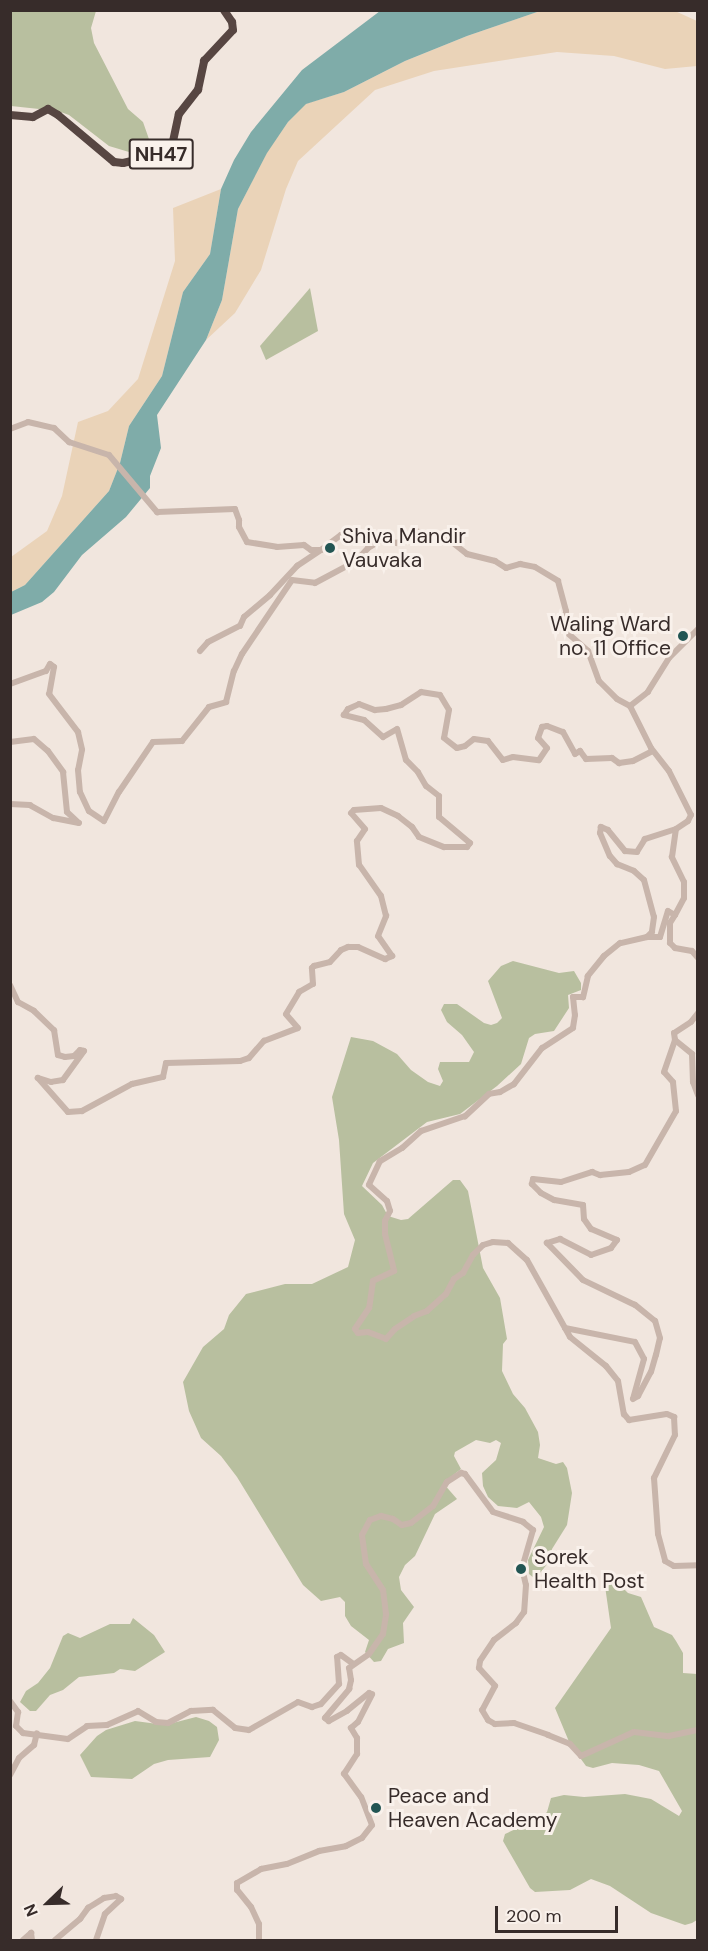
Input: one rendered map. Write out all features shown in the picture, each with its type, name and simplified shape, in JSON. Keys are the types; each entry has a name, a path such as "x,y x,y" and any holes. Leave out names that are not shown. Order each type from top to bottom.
{"highway":[{"name":"NH47","path":"10,115 33,117 48,109 114,162 123,163 162,154 172,146 179,114 198,90 204,61 233,30 232,22 224,10"}],"street":[{"path":"10,429 28,422 54,428 69,442 109,455 157,512 235,509 239,527 247,542 277,547 304,545 311,550 320,550"},
{"path":"10,684 46,671 50,664 54,668 50,694 78,732 82,750 78,770 80,792 89,811 104,821 119,792 153,742 182,741 209,707 226,702 234,671 242,654 292,579 315,583 356,561 371,546 382,540 397,543 418,532 453,543 467,554 495,561 507,568 520,564 535,567 558,581 566,611 564,630 588,651 599,681 617,699 630,706 653,751 669,771 691,815 688,821 676,829 645,839 637,852 625,851 608,830 601,827 600,833 610,856 617,864 634,871 644,880 654,917 652,932 647,937"},
{"path":"200,651 208,642 240,626 244,617 270,595 297,566 341,535 360,536 370,541 371,546"},
{"path":"630,706 648,692 669,658 698,629"},
{"path":"10,985 18,1002 34,1011 54,1030 58,1055 74,1056 80,1050 84,1052 63,1080 51,1082 38,1078 68,1112 82,1111 132,1084 163,1077 165,1063 240,1061 249,1058 264,1041 298,1028 286,1014 299,992 313,984 312,968 314,966 330,962 341,950 348,947 358,947 385,959 392,956 378,936 386,916 381,896 359,865 357,841 365,829 351,813 354,810 381,808 398,816 412,827 419,837 444,847 467,847 470,843 439,817 439,796 426,786 418,772 406,760 397,729 383,737 364,720 344,715 348,709 359,704 375,710 401,705 421,692 440,695 449,710 443,733 444,738 457,748 465,746 474,739 488,741 503,760 513,757 539,760 547,748 538,738 540,730 547,726 563,732 575,754 580,751 586,759 612,758 619,763 633,761 653,751"},
{"path":"10,741 34,739 48,751 63,772 67,812 79,823 53,818 30,805 10,804"},
{"path":"676,829 672,857 685,886 683,900 670,923 670,942 675,948 692,951 698,958"},
{"path":"675,915 668,911 660,937 647,937 620,943 604,956 588,976 583,997 573,997 575,1015 573,1028 542,1048 514,1084 500,1092 489,1094 465,1116 421,1131 402,1148 380,1161 369,1185 387,1201 390,1211 385,1221 385,1234 394,1271 373,1281 369,1308 355,1329 358,1333 368,1332 386,1339 395,1329 435,1305 451,1289 454,1279 463,1274 473,1255 483,1245 493,1242 507,1243 527,1260 570,1336 606,1366 618,1381 624,1414 629,1420 667,1414 674,1417 675,1435 654,1478 658,1534 665,1562 674,1566 698,1565"},
{"path":"564,1328 636,1342 644,1359 637,1377 633,1399 638,1396 651,1372 660,1338 655,1321 634,1305 583,1280 547,1243 560,1239 591,1255 611,1248 617,1240 591,1229 584,1219 583,1205 554,1200 541,1193 532,1184 533,1179 561,1182 591,1172 600,1175 629,1172 645,1165 676,1111 673,1082 664,1072 675,1040 674,1033 691,1022 698,1013"},
{"path":"675,1040 692,1054 693,1082 698,1095"},
{"path":"259,1941 259,1924 251,1906 237,1890 237,1883 261,1869 287,1864 319,1851 346,1846 362,1838 372,1825 370,1813 358,1791 344,1774 357,1754 357,1738 351,1728 358,1722 372,1694 369,1693 348,1711 329,1721 325,1718 349,1689 351,1680 349,1668 352,1663 369,1654 383,1634 386,1614 383,1590 373,1577 362,1549 362,1535 370,1520 381,1515 402,1525 411,1523 427,1512 447,1482 461,1473 465,1474 493,1512 523,1522 533,1530 522,1568 525,1585 524,1612 516,1623 494,1640 480,1661 479,1668 495,1686 482,1710 488,1720 495,1724 514,1723 548,1735 570,1744 581,1756 634,1732 669,1736 698,1730"},
{"path":"10,1701 18,1712 16,1726 23,1733 38,1733 68,1739 87,1726 107,1725 138,1711 156,1722 168,1723 191,1711 213,1710 235,1728 249,1730 298,1702 312,1707 321,1704 339,1684 337,1657 341,1655 352,1663"},
{"path":"10,1775 19,1758 34,1745 38,1733"},
{"path":"55,1941 80,1919 87,1908 104,1898 116,1896 121,1899 105,1914 96,1941"},
{"path":"22,1941 31,1933 32,1941"}],"green space":[{"path":"10,11 96,11 91,28 94,43 128,109 143,122 150,142 142,149 129,152 109,146 69,115 58,111 11,106"},
{"path":"310,288 318,331 266,360 260,346"},
{"path":"513,961 559,973 574,971 581,983 581,990 568,995 569,1008 554,1031 535,1034 529,1038 521,1064 497,1086 460,1114 427,1122 373,1163 362,1186 382,1205 388,1216 401,1220 408,1219 453,1180 460,1180 468,1191 483,1268 500,1298 507,1339 503,1344 502,1371 513,1394 525,1408 538,1432 540,1445 538,1458 556,1464 563,1462 567,1468 572,1493 567,1525 552,1549 549,1562 535,1579 529,1574 528,1560 544,1527 541,1517 529,1502 517,1508 498,1506 488,1497 483,1486 482,1473 496,1460 501,1443 496,1440 490,1443 476,1440 455,1452 454,1456 461,1469 443,1483 457,1499 435,1514 415,1556 405,1565 399,1577 401,1590 414,1607 403,1623 404,1643 388,1649 381,1661 374,1662 365,1652 369,1640 351,1626 345,1616 345,1602 340,1597 321,1601 303,1585 237,1477 221,1456 201,1438 189,1411 183,1382 203,1347 224,1329 229,1315 246,1294 285,1284 312,1284 348,1267 355,1240 344,1214 339,1140 332,1097 351,1037 373,1041 397,1054 411,1070 428,1082 440,1086 443,1081 438,1069 440,1062 469,1062 474,1052 462,1035 447,1022 441,1010 444,1004 457,1004 484,1023 491,1025 497,1023 502,1018 488,981 501,966"},
{"path":"618,1583 628,1593 641,1597 654,1627 672,1635 683,1653 683,1673 697,1674 697,1920 685,1925 651,1913 610,1886 591,1879 570,1890 535,1892 530,1888 503,1841 505,1834 542,1817 547,1812 551,1798 564,1795 584,1797 625,1794 651,1799 679,1816 682,1811 659,1771 639,1765 612,1763 593,1768 586,1766 570,1744 555,1708 611,1628 605,1586"},
{"path":"133,1618 154,1635 165,1652 135,1671 120,1669 114,1673 79,1677 63,1690 50,1695 36,1711 30,1711 20,1702 26,1691 38,1683 50,1668 63,1636 68,1633 80,1638 110,1624 130,1624"},
{"path":"196,1717 209,1721 217,1727 219,1740 210,1757 168,1760 154,1764 132,1779 91,1777 80,1755 97,1736 106,1730 135,1721 165,1725"}],"sand":[{"path":"540,11 675,11 697,21 697,66 665,69 614,56 557,52 434,71 375,90 298,161 286,189 261,270 235,313 206,340 222,300 238,209 267,152 288,122 305,104 344,92 405,61 467,36"},
{"path":"221,189 210,254 183,292 162,376 129,426 120,463 109,491 25,585 11,592 11,557 47,531 62,496 78,422 108,411 138,379 175,261 173,208"}],"water":[{"path":"380,11 540,11 467,36 405,61 344,92 306,104 288,122 267,153 238,209 222,300 206,340 157,415 161,448 150,476 150,488 126,517 82,555 54,592 42,602 11,615 11,592 25,585 109,491 120,463 129,426 162,376 183,292 210,254 221,189 234,160 251,132 302,70"}],"place":[{"name":"Shiva Mandir Vauvaka","path":"330,548"},
{"name":"Waling Ward no. 11 Office","path":"683,636"},
{"name":"Sorek Health Post","path":"521,1569"},
{"name":"Peace and Heaven Academy","path":"376,1808"}]}
